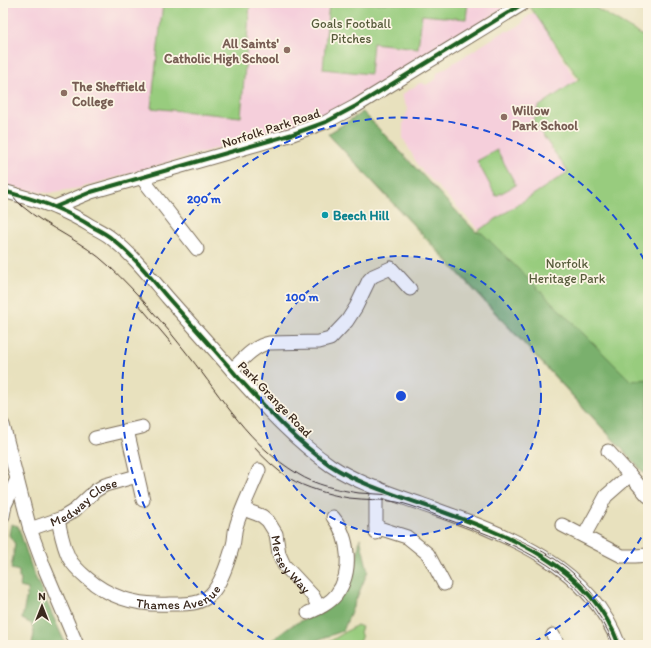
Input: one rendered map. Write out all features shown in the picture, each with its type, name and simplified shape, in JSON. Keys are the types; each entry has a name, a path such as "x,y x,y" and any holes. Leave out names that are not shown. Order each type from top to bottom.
{"street":[{"name":"Norfolk Park Road","path":"55,207 91,192 293,134 326,122 356,106 524,3"},
{"path":"141,177 197,249"},
{"path":"3,191 55,207"},
{"path":"73,216 91,192"},
{"name":"Park Grange Road","path":"55,207 110,237 143,267 282,426 301,443 331,465 349,475 378,488 492,531 545,558 575,579 589,593 603,612 619,645"},
{"path":"232,370 261,344 319,342 330,338 347,321 356,307 369,280 373,276 391,268 410,289"},
{"path":"3,425 30,529 44,567 77,645"},
{"path":"95,438 142,427"},
{"name":"Medway Close","path":"127,430 143,500"},
{"path":"608,451 648,496"},
{"name":"Thames Avenue","path":"58,520 64,546 69,558 77,569 96,586 120,599 147,605 195,603 204,601 212,594 219,583 233,544 236,526 259,470"},
{"name":"Medway Close","path":"30,529 58,520 75,510 94,492 105,485 137,476"},
{"path":"584,536 606,496 630,476"},
{"path":"3,516 17,479"},
{"path":"378,488 376,500 376,529 382,529 407,537 428,554 444,584"},
{"path":"3,520 12,512 25,509"},
{"name":"Mersey Way","path":"244,509 268,520 276,534 279,554 284,565 313,596 313,610 328,602 336,594 345,574 347,556 345,541 334,524"},
{"path":"562,525 622,556 648,555"}],"shaded area":[{"name":"All Saints' Catholic High School","path":"3,3 512,3 358,102 317,119 80,188 48,193 3,185"},
{"name":"Willow Park School","path":"535,12 571,72 619,142 480,231 419,167 403,138 403,123 408,110 401,95 420,83 426,85 436,79 437,73 505,31 509,31 522,24 524,19"}],"green space":[{"path":"163,3 250,3 241,117 151,108"},
{"name":"Goals Football Pitches","path":"329,3 468,3 466,19 422,15 418,48 373,43 370,74 323,69"},
{"name":"Norfolk Heritage Park","path":"532,3 587,3 648,39 648,477 328,134 363,112 476,232 568,172 533,121 538,107 579,79 529,5"},
{"path":"363,112 476,232 482,233 631,381 648,379 648,477 428,239 328,134"},
{"path":"497,150 516,185 496,196 477,161"},
{"path":"11,524 18,526 33,572 66,645 32,645 34,633 32,624 22,619 28,589 20,587 21,579 19,578 19,571 11,569 15,544 9,535"},
{"path":"360,538 368,571 343,631 317,640 315,645 266,645 291,626 337,602 356,565"},
{"path":"357,625 362,627 360,632 362,638 358,645 324,645"}],"tram line":[{"path":"3,180 22,206 43,222 99,257 130,287 170,332 238,420 251,435 280,462 305,478 327,486 359,493 397,496 428,504 506,534 544,552 566,567 592,593 611,623 622,645"},
{"path":"139,305 172,344"},
{"path":"253,446 284,475 295,482 310,488 349,498 385,500 418,508 502,540 526,552 569,580 587,599 602,620 614,645"}],"cycle path":[{"path":"55,207 91,192 293,134 326,122 356,106 524,3"},
{"path":"3,191 30,198 65,212 109,236 141,266 269,411 304,445 330,465 351,477 374,487 480,526 509,539 537,553 563,570 586,591 605,616 619,645"}],"place":[{"name":"All Saints' Catholic High School","path":"287,50"},
{"name":"The Sheffield College","path":"64,93"},
{"name":"Willow Park School","path":"504,117"},
{"name":"Beech Hill","path":"325,215"}]}
